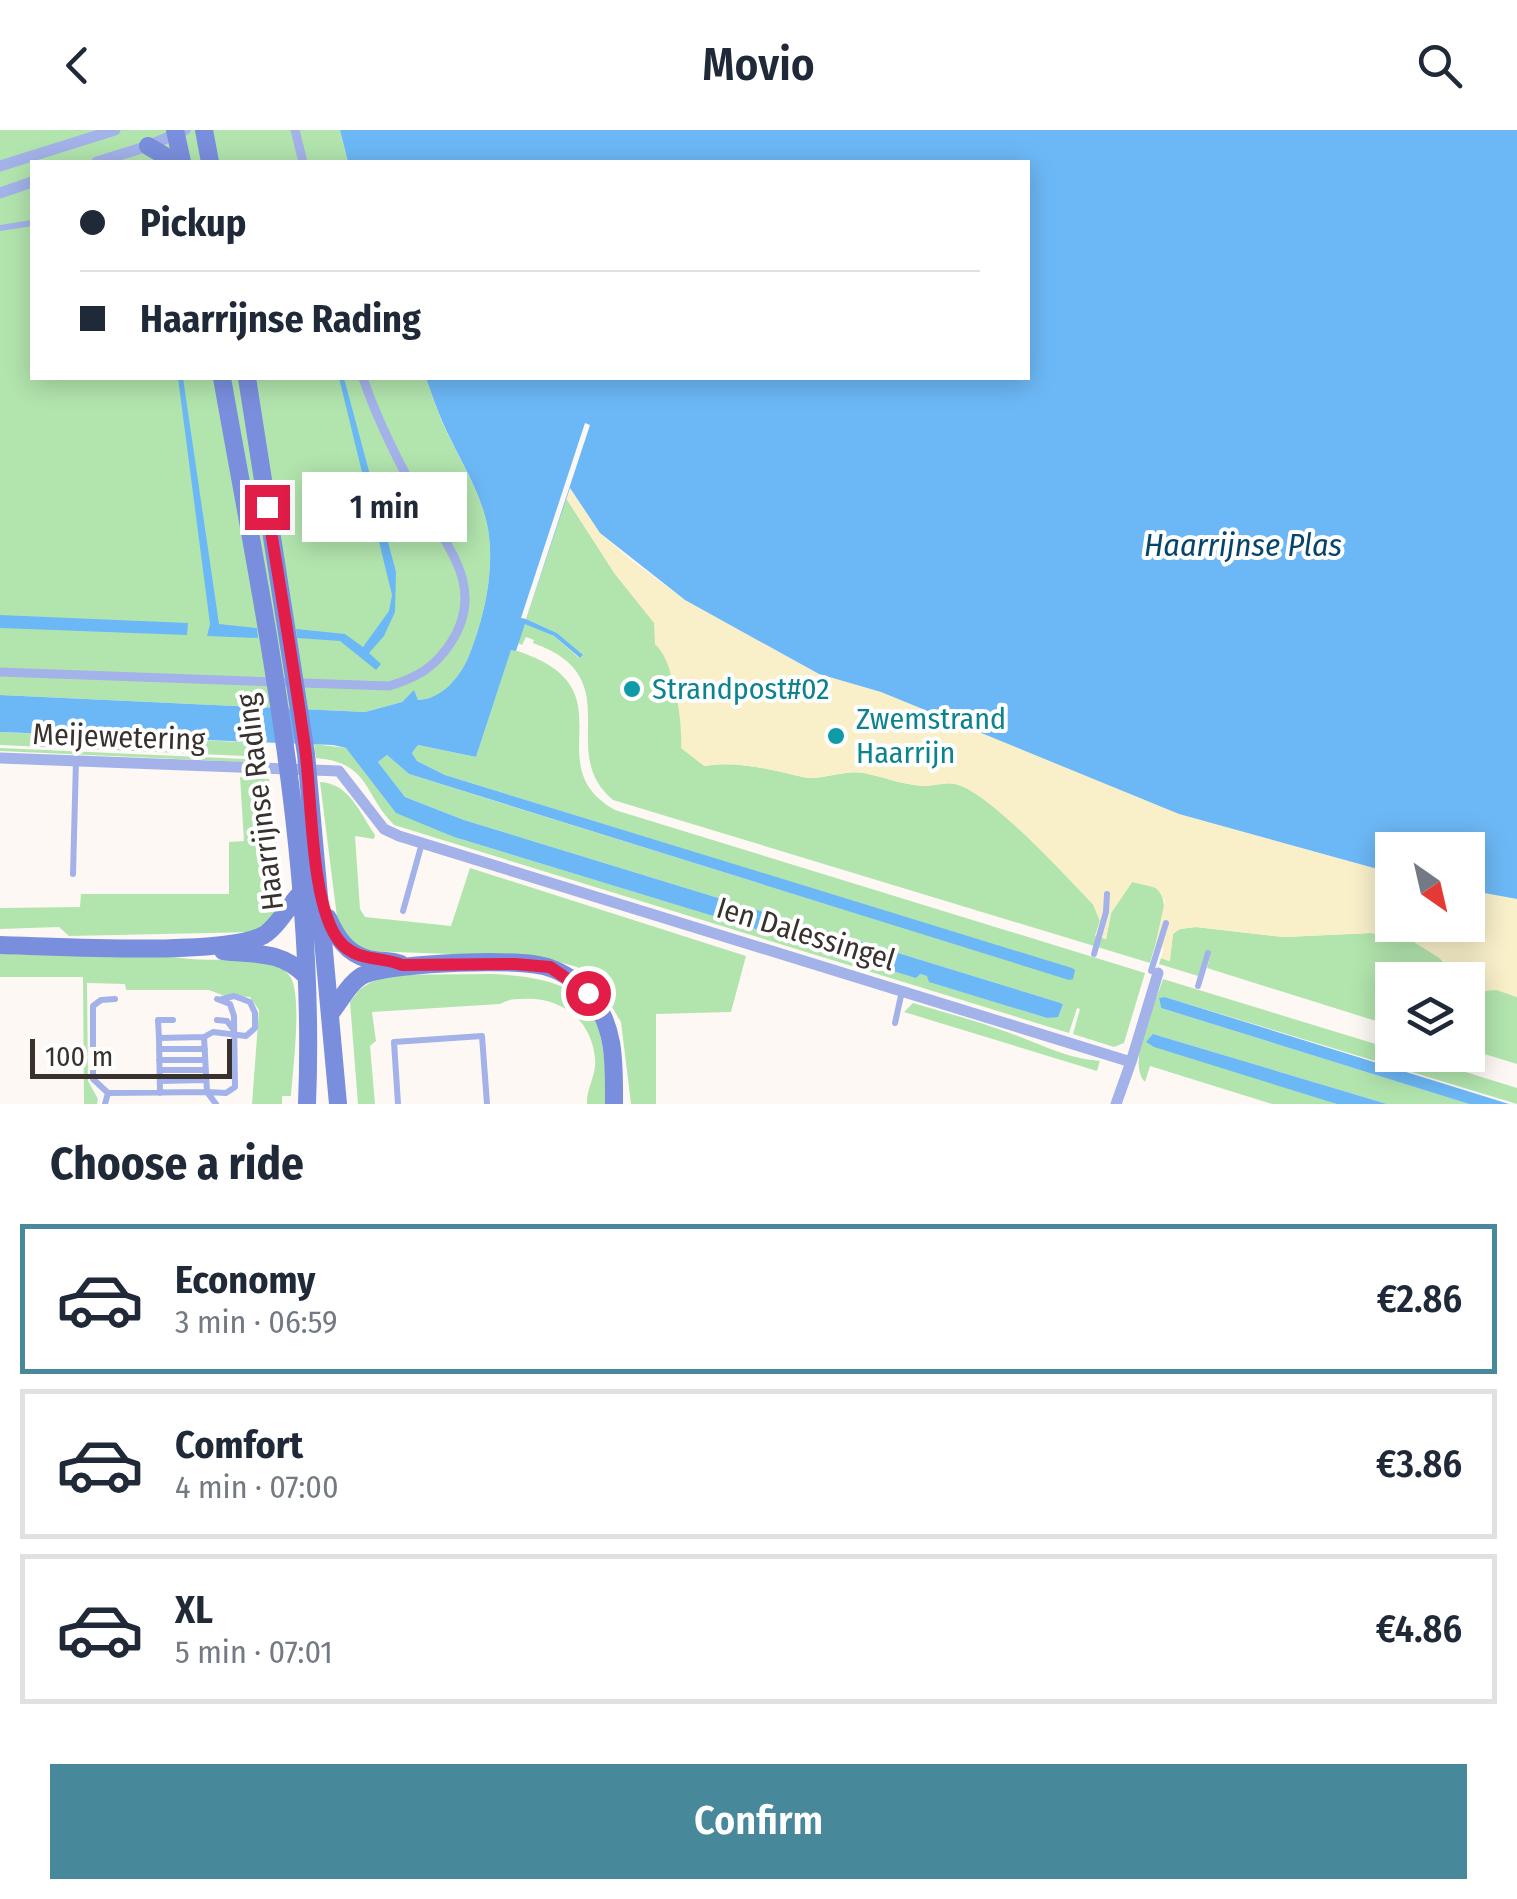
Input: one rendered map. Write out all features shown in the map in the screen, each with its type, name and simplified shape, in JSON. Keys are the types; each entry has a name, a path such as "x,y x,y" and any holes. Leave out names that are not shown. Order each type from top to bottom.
{"main road":[{"path":"204,130 210,160"},
{"path":"179,132 179,160"},
{"path":"148,146 175,160"},
{"name":"Haarrijnse Rading","path":"222,380 264,606 290,807 305,975 307,1100"},
{"name":"Haarrijnse Rading","path":"246,380 312,808 338,1100"},
{"path":"0,945 202,946 264,934 300,894"},
{"path":"322,904 344,945 368,960 392,960 402,965"},
{"path":"202,946 227,952 272,954 305,975"},
{"path":"330,1014 364,974 402,965 550,967 588,993 608,1023 614,1050 614,1104"}],"street":[{"path":"0,166 115,130"},
{"path":"295,130 302,160"},
{"path":"103,160 179,132"},
{"path":"0,192 30,183"},
{"path":"0,672 389,686 424,672 439,660 461,627 465,603 463,576 386,438 363,380"},
{"name":"Meijewetering","path":"0,758 296,768"},
{"name":"Ien Dalessingel","path":"296,768 338,771 384,830 1131,1062"},
{"path":"1116,1104 1139,1036 1154,972"}],"lane":[{"path":"0,228 30,222"},
{"path":"73,874 76,761"},
{"path":"403,911 422,843"},
{"path":"1094,954 1107,894"},
{"path":"1154,972 1166,923"},
{"path":"1198,986 1208,953"},
{"path":"895,1023 903,990"},
{"path":"115,999 101,1000 93,1006 94,1080 108,1094 226,1093 236,1087 235,1035 234,1016 230,1004 219,999 246,998 254,1007 252,1033 235,1035 213,1032 204,1038 159,1038"},
{"path":"160,1092 158,1020 173,1020"},
{"path":"217,1020 226,1021 235,1035"},
{"path":"398,1104 394,1042 482,1036 487,1104"},
{"path":"204,1038 206,1092 216,1104"},
{"path":"159,1050 205,1049"},
{"path":"159,1065 205,1060"},
{"path":"159,1065 206,1070"},
{"path":"160,1081 206,1080"},
{"path":"105,1104 108,1094"}],"green space":[{"path":"0,130 340,130 348,160 30,160 30,380 427,380 480,501 488,529 487,595 464,666 455,680 435,696 418,700 414,691 402,702 365,712 0,695"},
{"path":"566,498 615,574 655,623 655,644 666,654 683,724 705,766 741,765 810,778 856,772 916,785 951,783 970,790 1027,836 1093,904 1100,921 1095,936 1106,939 1111,913 1132,882 1158,890 1164,911 1150,963 613,800 597,781 590,760 586,695 579,675 534,640 526,637 522,645 518,643 525,623 554,636 579,658 583,656 557,633 526,619"},
{"path":"511,649 549,665 569,684 578,704 582,770 592,791 615,810 1145,973 1124,1043 1114,1047 1073,1034 1080,1009 1077,1008 1069,1033 394,825 356,773 334,761 316,758 314,744 346,748 430,826 454,837 915,977 928,976 930,982 1047,1018 1058,1016 1061,1003 464,820 405,797 378,762 387,755 409,774 533,813 823,903 1075,970 445,775 417,761 412,753 418,745 476,757"},
{"path":"0,732 266,743 267,757 0,745"},
{"path":"0,751 268,760 268,763"},
{"path":"240,777 269,779 282,882 280,909 256,932 69,936 59,927 0,929 0,908 80,907 81,894 229,894 229,842 244,841"},
{"path":"320,782 346,793 375,835 374,839 355,836 360,909 365,917 451,926 470,868 746,956 731,1012 656,1014 656,1104 631,1104 621,1022 600,987 577,967 541,957 365,951 350,941 338,925"},
{"path":"1196,927 1284,937 1371,933 1375,934 1375,942 1415,942 1433,951 1443,962 1375,962 1375,1021 1207,968 1211,953 1207,951 1198,976 1159,964 1161,958 1169,961 1173,934 1179,929"},
{"path":"156,953 269,963 289,975 296,1001 296,1035 291,1096 282,1096 282,1104 252,1104 259,1010 250,997 209,990 126,990 125,984 87,983 88,1081 98,1099 97,1104 84,1104 83,977 0,977 0,954"},
{"path":"493,974 554,984 574,993 588,1006 602,1045 607,1104 587,1104 595,1058 580,1022 572,1013 550,1002 523,999 500,1004 372,1012 376,1041 370,1046 375,1104 358,1104 350,1002 360,989 383,975"},
{"path":"1163,979 1375,1044 1375,1061 1165,997 1159,999 1161,1008 1469,1104 1387,1104 1153,1034 1337,1104 1272,1104 1150,1066 1145,1082 1139,1061"},
{"path":"1496,989 1517,997 1517,1064 1485,1054 1485,991"},
{"path":"913,1003 1062,1053 1100,1061 1097,1071 904,1012"},
{"path":"1412,1072 1466,1072 1517,1088 1517,1104"}],"sand":[{"name":"Zwemstrand Haarrijn","path":"569,487 600,533 685,600 819,674 881,692 1179,814 1375,868 1375,934 1284,937 1196,927 1180,929 1173,934 1170,961 1161,958 1164,949 1155,946 1165,901 1157,888 1132,882 1111,913 1106,939 1095,936 1100,921 1093,904 1027,837 970,790 955,784 924,786 856,772 810,778 741,765 704,766 681,748 676,693 667,663 655,644 654,623 615,574 566,498"},
{"name":"Zwemstrand Haarrijn","path":"1485,893 1517,899 1517,997 1485,991 1485,962 1444,961 1414,942 1485,942"}],"water":[{"name":"Haarrijnse Plas","path":"340,130 1517,130 1517,899 1485,893 1485,832 1375,832 1375,868 1179,814 881,692 819,674 685,600 600,533 570,488 526,619 557,633 583,655 580,658 554,636 525,624 516,651 511,650 476,757 418,745 412,753 417,761 445,775 1072,968 1073,979 409,774 387,755 378,762 405,797 464,820 1061,1003 1058,1017 1047,1018 929,982 927,976 920,974 916,978 454,837 396,813 346,748 0,732 0,695 365,712 402,702 414,690 418,700 427,699 449,686 464,666 479,627 487,595 490,545 480,501 427,380 1030,380 1030,160 348,160"},
{"path":"178,380 183,380 219,624 257,628 258,638 207,636 210,624"},
{"path":"339,380 345,380 396,572 395,612 384,636 369,653 381,664 376,670 340,641 297,638 296,629 345,634 363,647 389,611 392,595"},
{"path":"0,615 188,623 187,635 0,628"},
{"path":"1159,998 1375,1062 1375,1072 1406,1072 1509,1104 1469,1104 1161,1008"},
{"path":"1153,1034 1387,1104 1337,1104 1154,1047 1146,1042"}],"pier":[{"path":"585,423 590,425 526,619 521,618"}],"place":[{"name":"Strandpost#02","path":"632,689"},
{"name":"Zwemstrand Haarrijn","path":"836,736"}],"route":[{"path":"267,507 306,754 322,904 339,941 368,960 392,960 402,965 550,967 588,993"}]}
